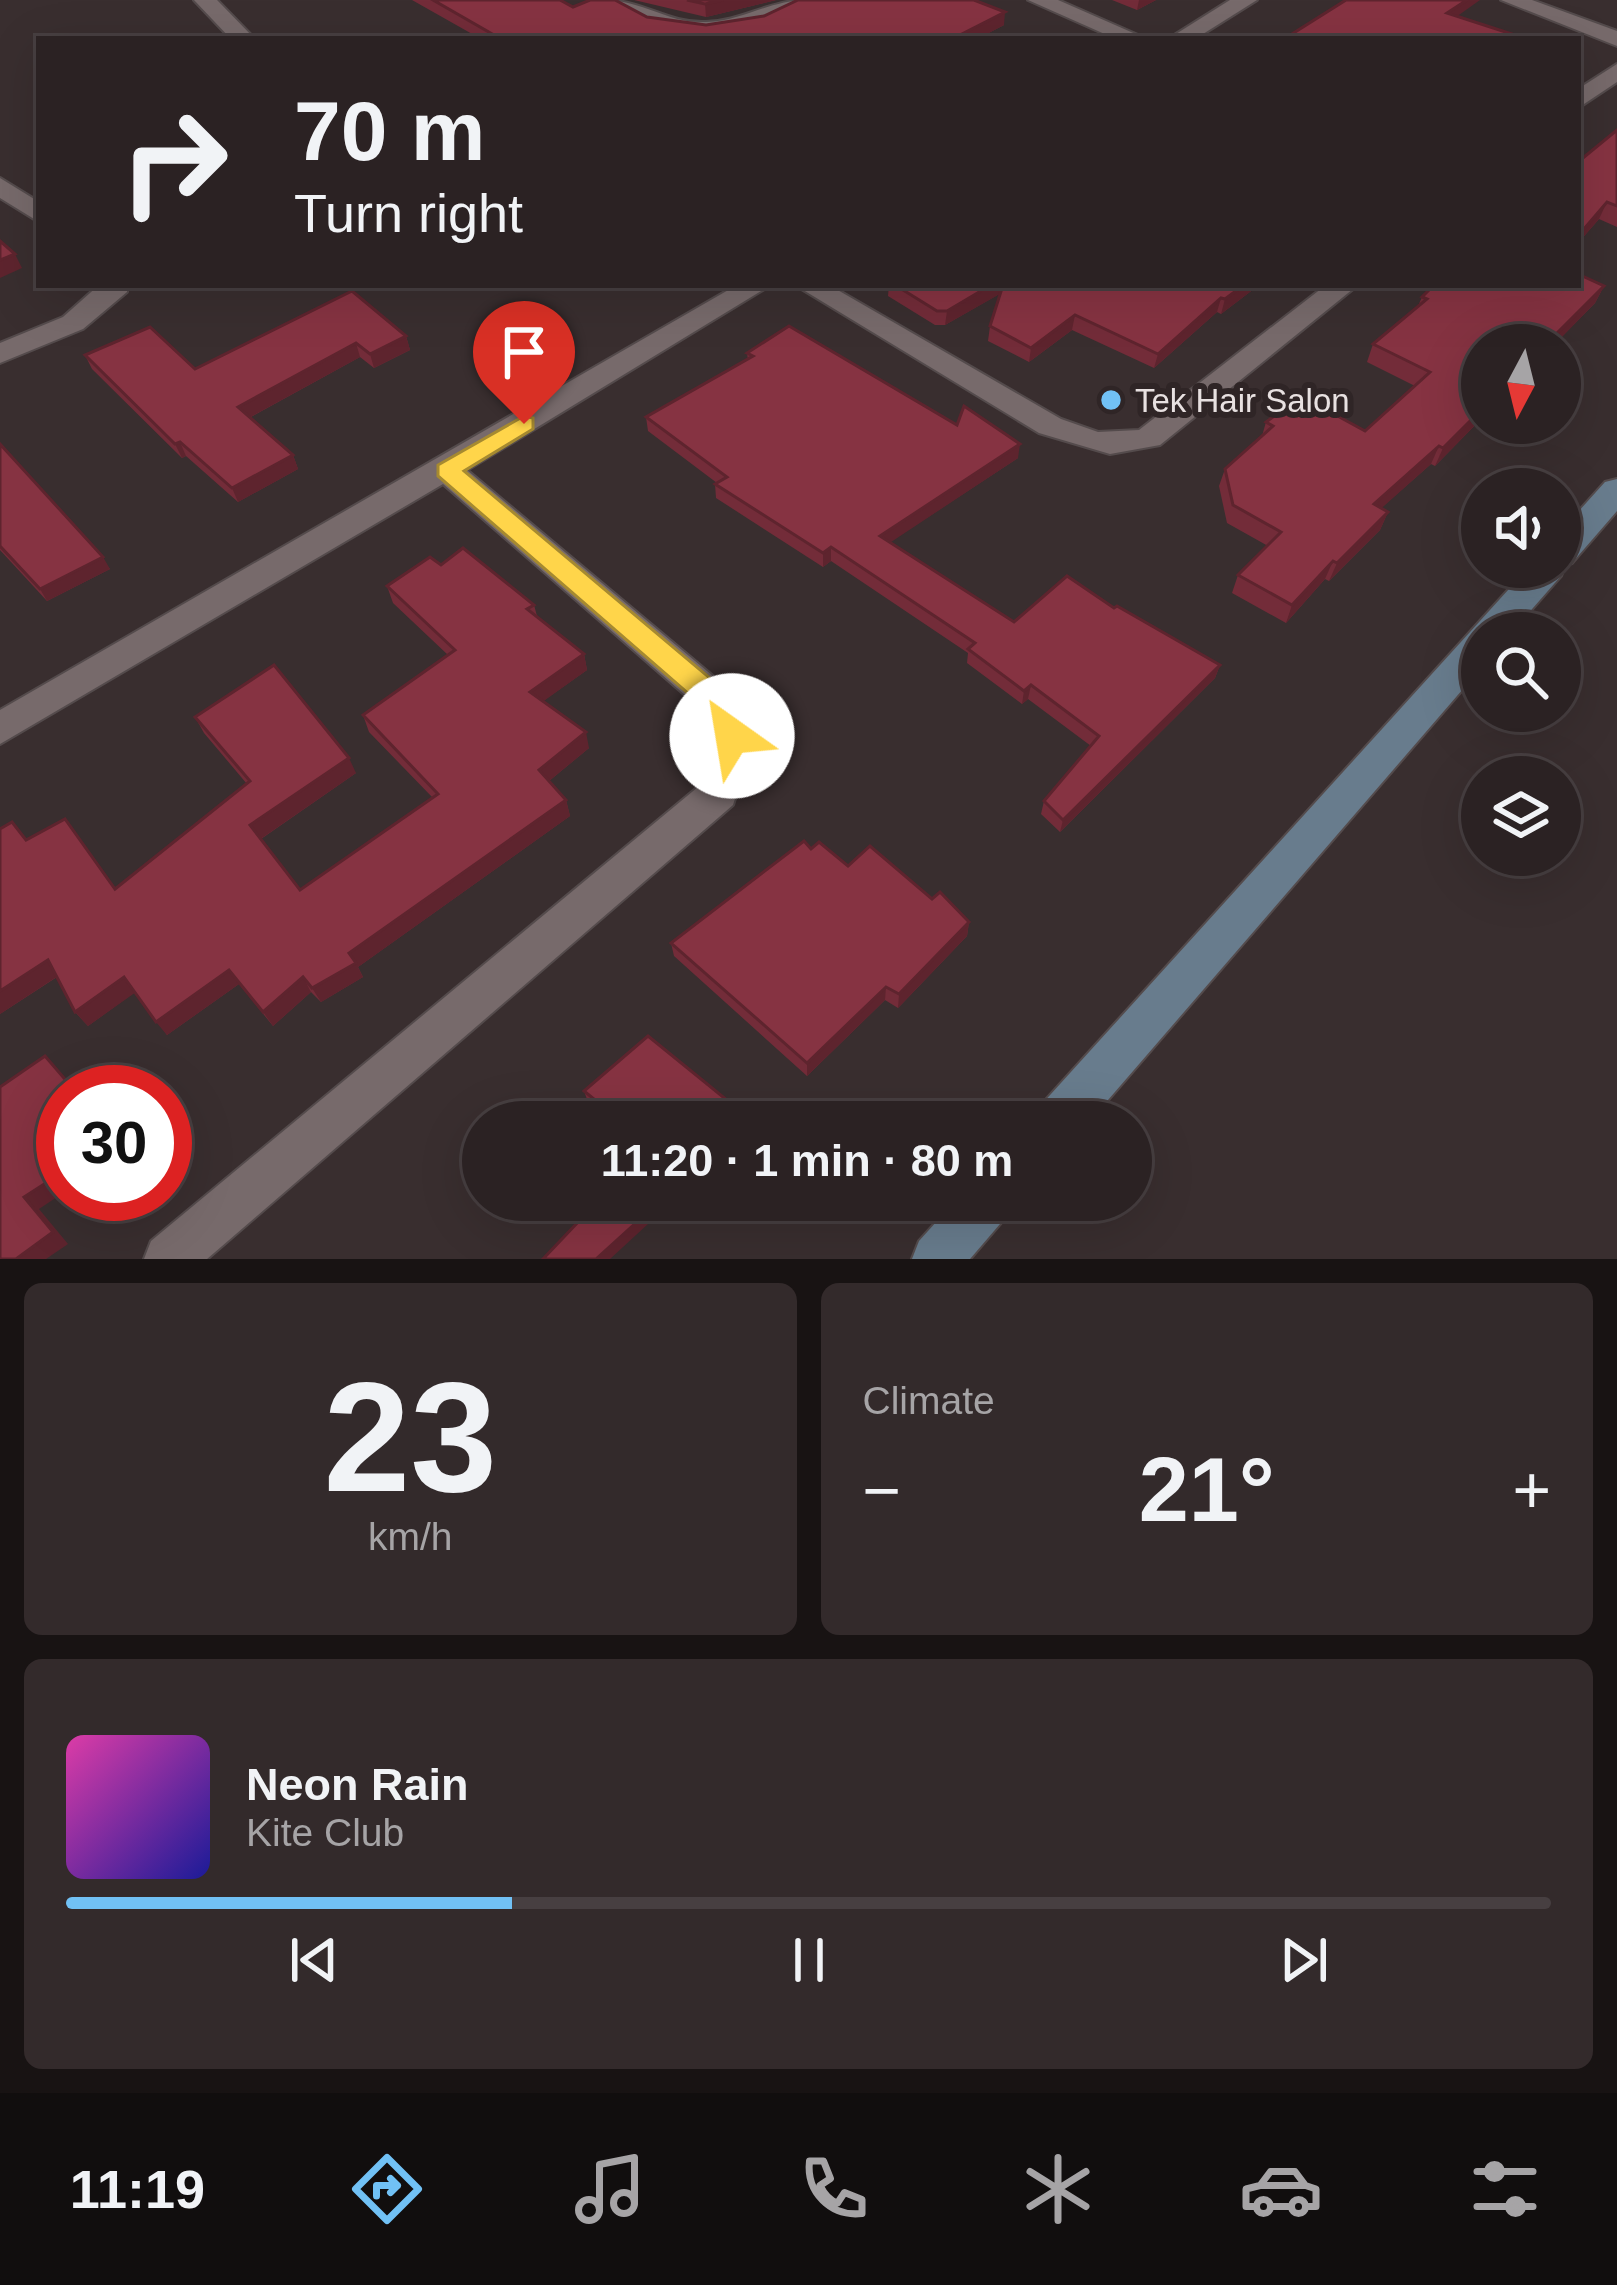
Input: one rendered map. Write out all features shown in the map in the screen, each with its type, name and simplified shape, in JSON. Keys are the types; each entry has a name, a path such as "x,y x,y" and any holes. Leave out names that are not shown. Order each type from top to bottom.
{"main road":[{"path":"1581,530 1617,490"},
{"path":"1509,612 1530,588"},
{"path":"1077,1101 1461,667"},
{"path":"937,1259 970,1221"}],"street":[{"path":"205,0 241,36"},
{"path":"614,0 686,31 737,26 798,0"},
{"path":"1040,0 1129,36"},
{"path":"1183,36 1246,0"},
{"path":"1512,0 1617,39"},
{"path":"1581,99 1617,70"},
{"path":"0,186 36,212"},
{"path":"0,354 73,323 104,301 111,288"},
{"path":"0,729 752,288"},
{"path":"814,288 1050,426 1085,442 1116,447 1149,438 1340,288"},
{"path":"169,1259 719,793 732,768 732,736 725,708 447,470"}],"building":[{"path":"433,0 560,0 573,7 590,0 615,0 647,17 706,25 764,16 798,0 974,0 1005,12 958,36 496,36"},
{"path":"1346,0 1467,0 1447,13 1518,36 1289,36"},
{"path":"1617,130 1617,206 1607,202 1581,232 1581,160"},
{"path":"0,241 15,254 0,260"},
{"path":"1581,275 1604,286 1566,324 1461,324 1461,430 1374,504 1388,512 1292,605 1238,575 1281,532 1233,505 1225,469 1273,426 1266,422 1301,396 1365,431 1430,372 1373,344 1427,299 1422,297 1431,288 1581,288"},
{"path":"900,288 986,288 947,311 937,311"},
{"path":"1002,288 1240,288 1221,298 1158,354 1075,315 1031,348 990,326"},
{"path":"352,291 406,336 370,354 356,343 238,407 293,455 232,488 180,442 175,444 85,355 150,327 195,369"},
{"path":"789,326 957,425 964,406 1020,444 880,536 1014,622 1067,576 1114,608 1220,665 1063,820 1044,801 1099,736 1031,685 1024,691 968,649 975,643 831,547 823,553 715,484 727,477 646,417 753,356 747,353"},
{"path":"0,444 103,557 40,589 0,546"},
{"path":"463,548 534,605 527,609 584,654 530,692 586,732 539,770 566,800 349,953 356,963 312,988 303,977 263,1012 229,970 156,1022 124,977 75,1012 48,960 0,991 0,829 12,822 26,840 65,819 115,889 250,781 195,717 274,665 349,758 250,825 300,890 438,794 363,715 455,650 387,586 430,557 441,565"},
{"path":"804,841 811,849 819,842 848,866 870,846 932,899 940,892 969,922 899,994 886,987 807,1063 671,943"},
{"path":"648,1036 728,1101 596,1101 584,1091"},
{"path":"45,1056 53,1065 36,1065 36,1189 24,1197 36,1211 36,1221 44,1221 53,1232 16,1259 0,1259 0,1087"},
{"path":"579,1221 638,1221 596,1259 543,1259"}],"place":[{"name":"Tek Hair Salon","path":"1111,400"}],"route":[{"path":"524,424 447,470 725,708 732,736"}]}
